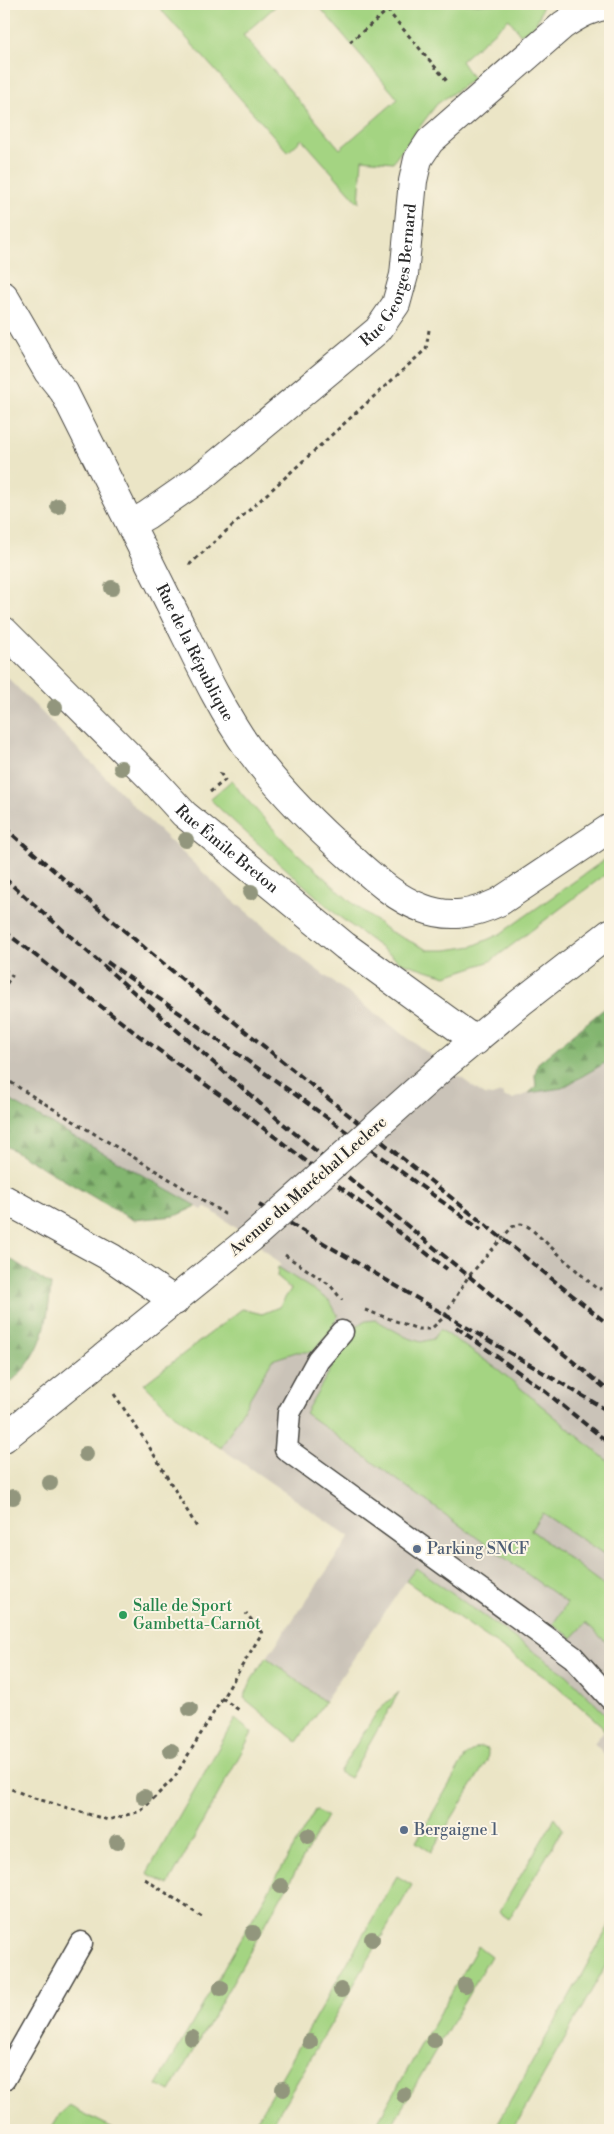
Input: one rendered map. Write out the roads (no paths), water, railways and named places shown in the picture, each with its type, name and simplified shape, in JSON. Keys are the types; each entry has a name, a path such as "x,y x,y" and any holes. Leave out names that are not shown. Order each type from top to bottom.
{"street":[{"name":"Rue Georges Bernard","path":"131,524 200,478 378,330 396,304 404,275 413,181 418,160 430,141 563,25 578,9 610,5"},
{"name":"Rue de la République","path":"4,296 48,372 64,392 202,668 248,748 313,824 375,880 422,908 443,914 478,912 499,902 610,828"},
{"name":"Rue Émile Breton","path":"4,631 153,780 184,814 345,946 476,1040"},
{"name":"Avenue du Maréchal Leclerc","path":"4,1438 251,1238 445,1065 521,1002 610,933"},
{"path":"4,1199 112,1258 175,1301"}],"lane":[{"path":"344,1321 318,1360 289,1414 286,1449 573,1657 610,1698"},
{"path":"4,2079 81,1942"}],"railway":[{"path":"4,827 153,955 610,1326"},
{"path":"4,878 281,1122 610,1392"},
{"path":"4,931 447,1269"},
{"path":"107,962 296,1095 481,1230"},
{"path":"259,1205 610,1412"},
{"path":"456,1327 542,1389 610,1444"}],"place":[{"name":"Parking SNCF","path":"417,1549"},
{"name":"Salle de Sport Gambetta-Carnot","path":"123,1615"},
{"name":"Bergaigne 1","path":"404,1830"}]}
